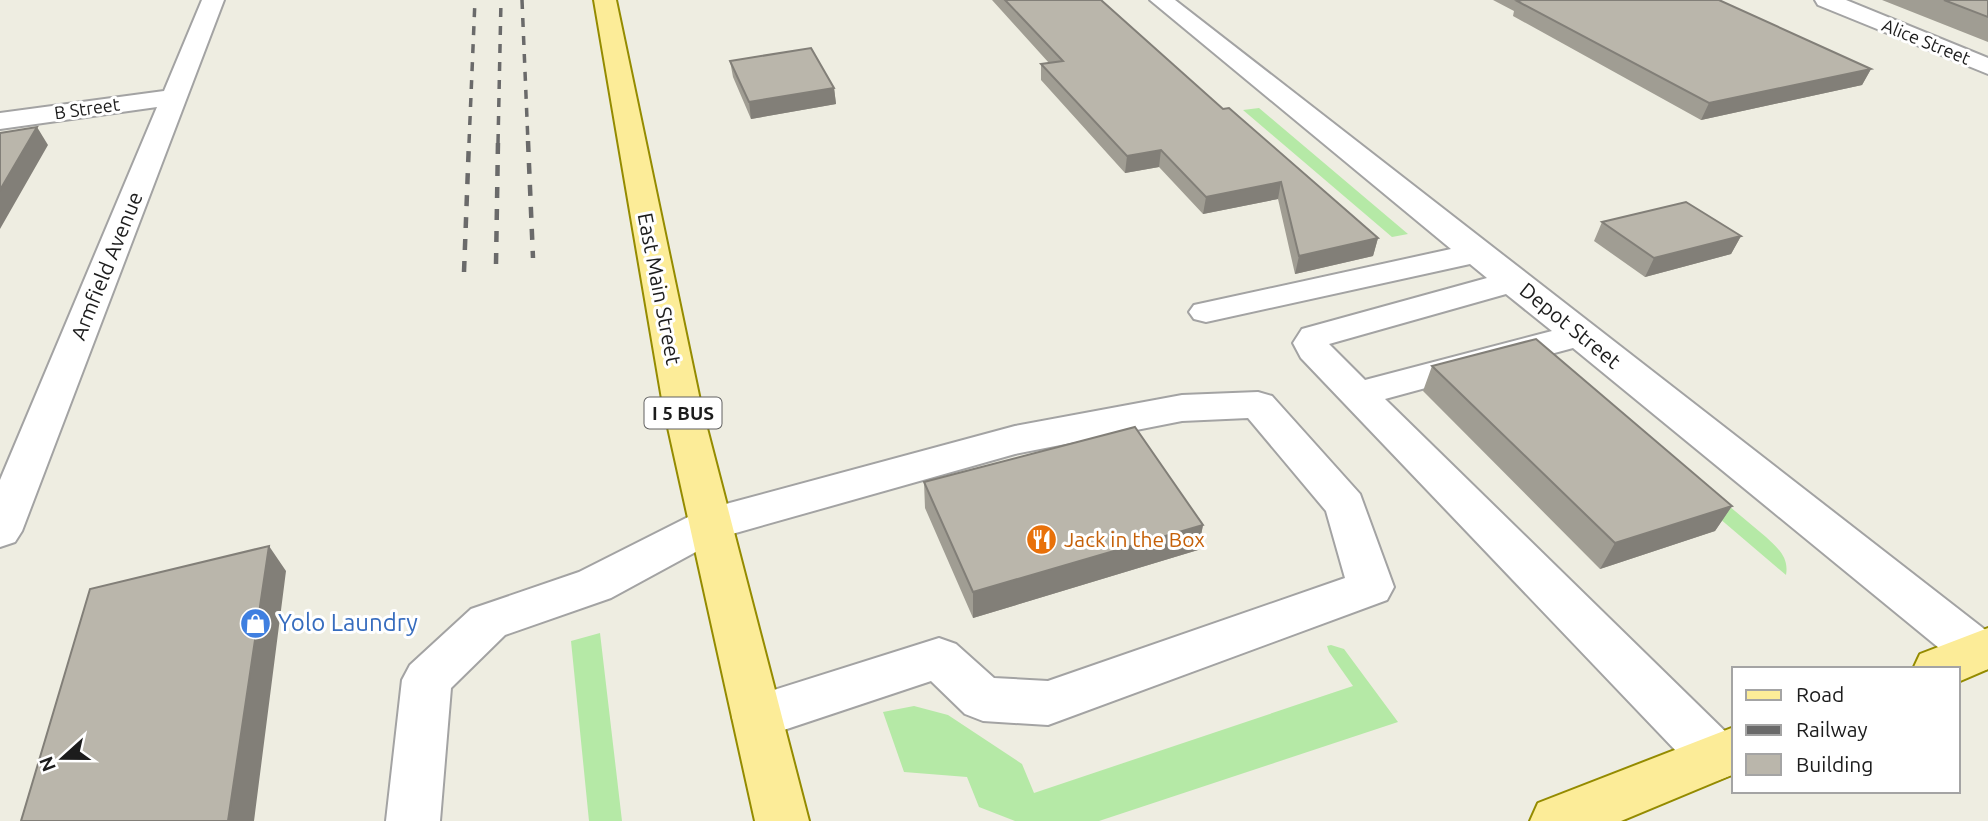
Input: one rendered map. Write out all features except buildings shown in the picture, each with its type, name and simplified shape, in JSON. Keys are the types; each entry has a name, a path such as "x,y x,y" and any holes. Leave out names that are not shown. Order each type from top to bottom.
{"main road":[{"name":"East Main Street","path":"605,0 682,405 782,821"},
{"path":"1557,821 1725,753"}],"street":[{"name":"Armfield Avenue","path":"0,531 15,460 174,97 213,0"},
{"name":"Depot Street","path":"1161,0 1581,335 1967,656"},
{"name":"Alice Street","path":"1836,9 1988,67"},
{"path":"1906,48 1930,43"},
{"name":"B Street","path":"0,121 174,97"},
{"path":"1206,312 1478,253"},
{"path":"1513,281 1315,337 1311,343 1314,350 1358,394 1725,753"},
{"path":"1358,394 1581,335"},
{"path":"413,821 427,680 488,622 596,585 711,524 1016,440 1182,408 1258,405 1345,505 1371,587 1048,703 983,699 939,658 757,716"}],"green space":[{"path":"1259,108 1408,234 1392,237 1243,110"},
{"path":"1556,361 1771,541 1784,559 1786,575 1537,363"},
{"path":"600,633 622,821 589,821 571,641"},
{"path":"1327,646 1344,649 1398,722 1099,821 1015,821 979,807 967,777 904,772 883,712 914,706 948,715 1022,764 1034,793 1353,686 1329,652"}],"railway":[{"path":"469,143 475,0"},
{"path":"498,143 501,0"},
{"path":"522,0 528,143"},
{"path":"464,272 469,141"},
{"path":"496,264 498,141"},
{"path":"528,141 533,258"}],"place":[{"name":"Jack in the Box","path":"1041,540"},
{"name":"Yolo Laundry","path":"255,623"}]}
